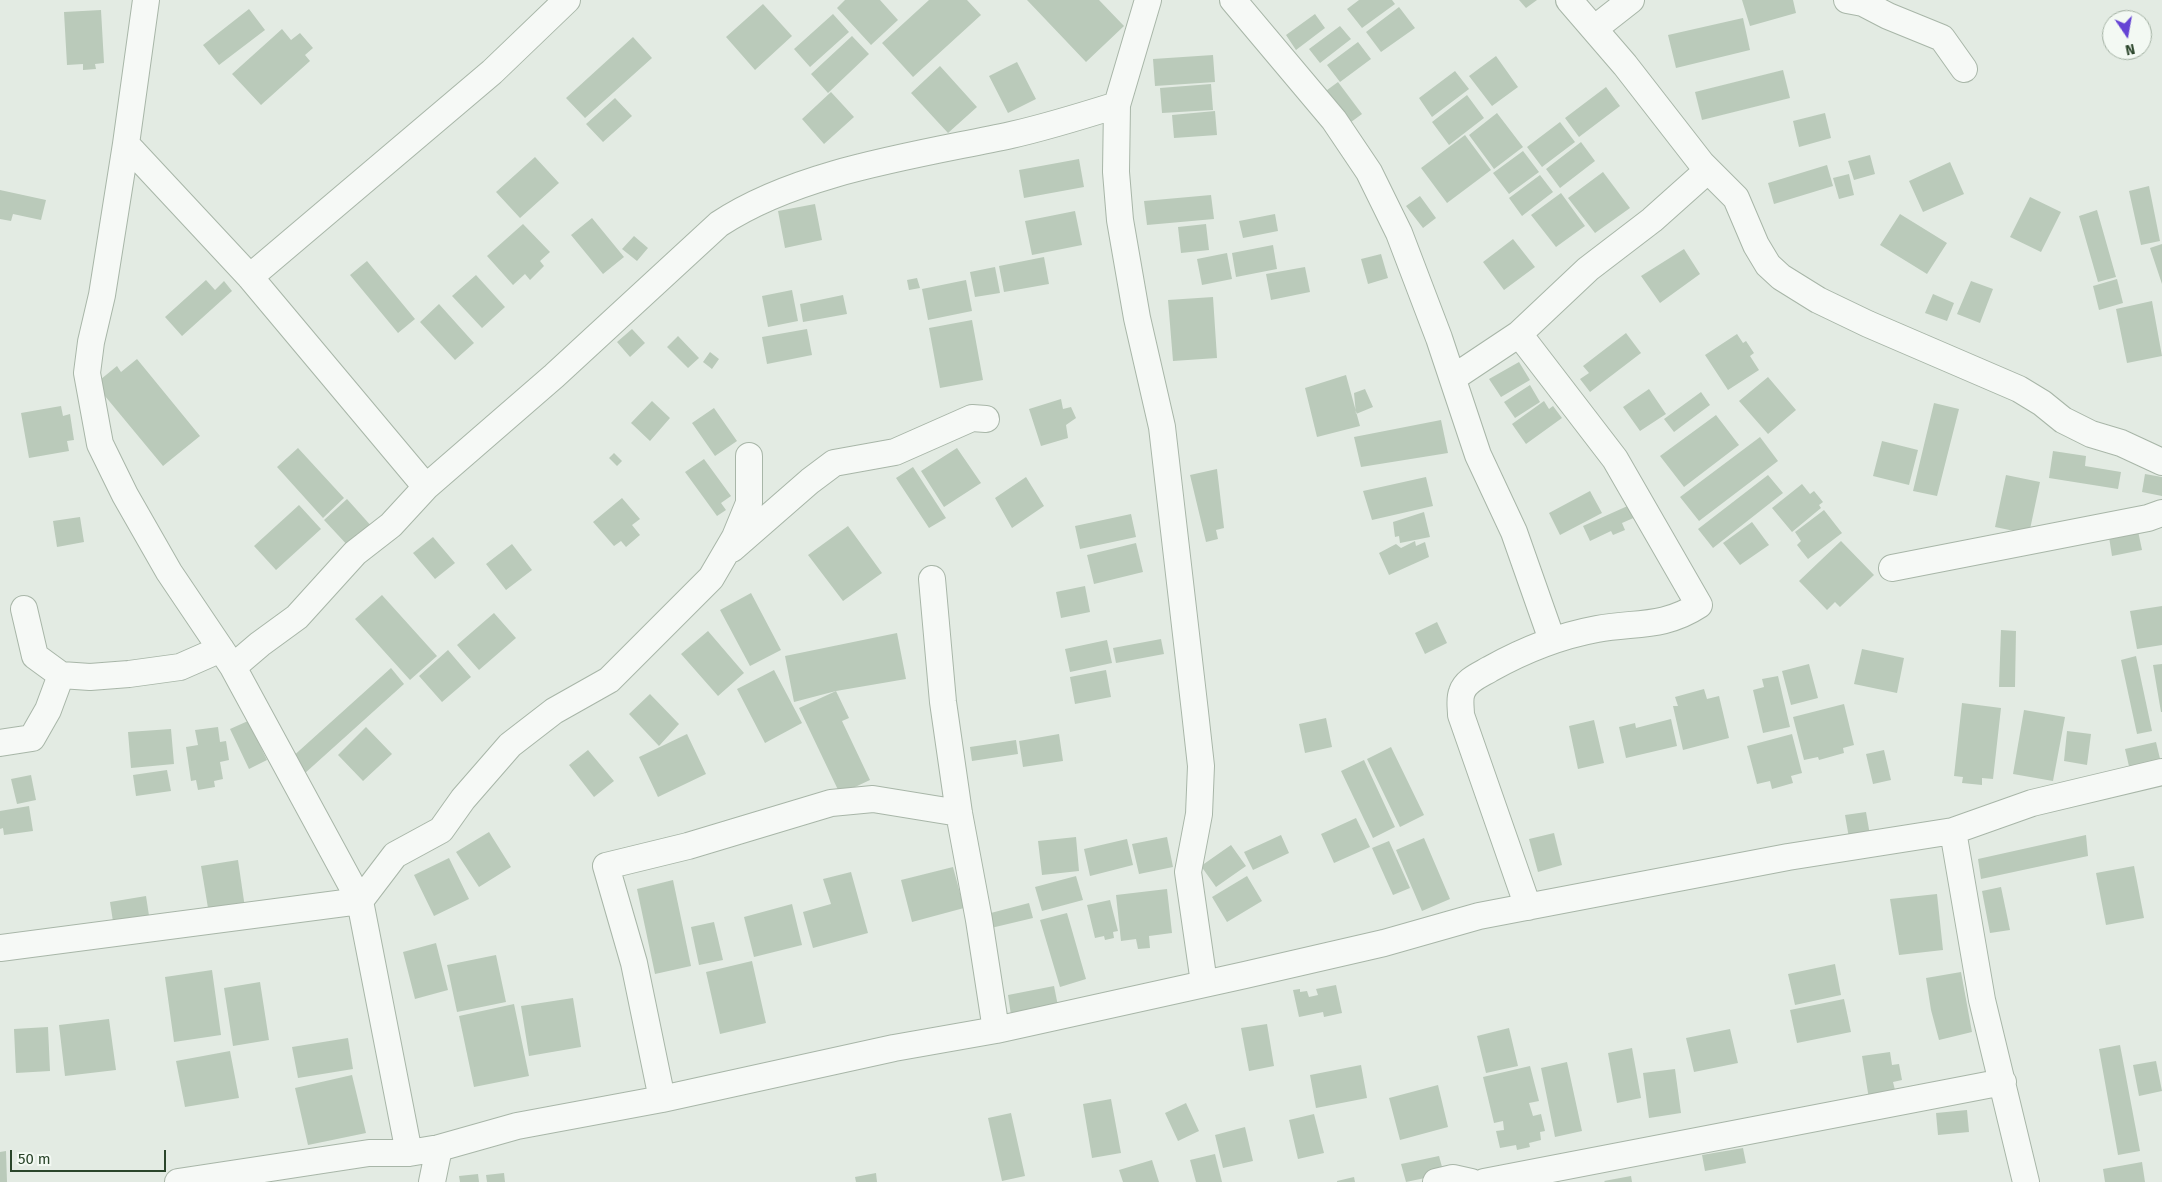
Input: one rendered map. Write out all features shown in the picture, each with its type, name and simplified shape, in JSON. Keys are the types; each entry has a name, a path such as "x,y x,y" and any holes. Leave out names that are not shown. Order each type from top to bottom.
{"street":[{"path":"146,0 126,144 102,295 91,342 87,373 100,444 125,495 169,572 227,658 360,901 409,1153"},
{"path":"250,277 492,72 567,0"},
{"path":"1148,0 1117,105 1116,172 1120,220 1137,318 1162,427 1195,712 1200,766 1199,814 1188,872 1204,983"},
{"path":"1233,0 1334,120 1368,172 1399,234 1440,338 1478,455 1518,541 1552,640"},
{"path":"1569,0 1625,65 1708,170 1736,198 1756,245 1768,265 1781,277 1818,300 1868,324 2019,389 2042,403 2063,420 2091,434 2121,443 2162,462"},
{"path":"1594,29 1631,0"},
{"path":"1848,0 1862,3 1942,38 1964,69"},
{"path":"24,609 35,656 61,675 90,677 180,667 227,658 260,644 297,617 356,553 391,525 426,487 554,376 673,264 719,224 738,211 827,177 923,152 1012,134 1117,105"},
{"path":"126,144 250,277 426,487"},
{"path":"1453,378 1519,334 1588,269 1652,220 1708,170"},
{"path":"1519,334 1615,459 1699,605 1684,615 1664,622 1598,629 1552,640 1517,655 1468,682 1461,693 1461,715 1528,907"},
{"path":"725,554 810,481 834,463 894,452 972,418 986,419"},
{"path":"0,948 360,901 395,855 440,830 463,799 510,745 554,711 609,680 711,578 735,537 749,503 748,456"},
{"path":"1892,568 2148,518 2162,512"},
{"path":"932,579 944,702 959,813 979,920 996,1030"},
{"path":"0,743 32,738 48,710 61,675"},
{"path":"178,1182 368,1154 409,1153 439,1148 517,1126 662,1099 894,1048 996,1030 1384,943 1479,916 1788,857 1953,831 2032,803 2162,772"},
{"path":"662,1099 634,963 606,866 688,846 831,802 873,799 959,813"},
{"path":"1953,831 1982,1000 2026,1182"},
{"path":"1484,1182 2003,1082"},
{"path":"432,1182 439,1148"},
{"path":"1436,1182 1454,1178 1471,1182"}],"building":[{"path":"845,0 880,0 898,20 871,45 837,8"},
{"path":"929,0 967,0 981,15 913,77 882,43"},
{"path":"1027,0 1099,0 1124,26 1086,62"},
{"path":"1359,0 1392,0 1395,4 1362,28 1347,9"},
{"path":"1519,0 1537,0 1526,8"},
{"path":"1742,0 1793,0 1796,13 1750,26"},
{"path":"763,4 792,36 755,70 726,37"},
{"path":"1399,7 1415,28 1381,52 1366,32"},
{"path":"249,9 265,30 219,65 203,45"},
{"path":"101,10 104,63 95,64 96,69 83,70 83,64 67,65 64,12"},
{"path":"833,14 849,32 810,67 794,49"},
{"path":"1315,14 1325,28 1296,50 1286,35"},
{"path":"1743,18 1750,50 1676,68 1668,35"},
{"path":"1340,26 1351,39 1320,63 1309,49"},
{"path":"282,29 291,40 300,33 313,48 305,55 310,61 261,105 232,74"},
{"path":"852,36 869,54 828,93 811,74"},
{"path":"633,37 652,58 585,118 566,98"},
{"path":"1358,42 1371,59 1340,82 1327,65"},
{"path":"1213,55 1215,82 1155,86 1153,59"},
{"path":"1496,56 1518,87 1492,106 1469,76"},
{"path":"1017,62 1036,99 1008,113 989,76"},
{"path":"940,66 977,107 948,133 911,93"},
{"path":"1783,70 1790,98 1702,120 1695,92"},
{"path":"1455,71 1469,89 1432,117 1419,98"},
{"path":"1338,82 1362,114 1347,125 1323,93"},
{"path":"1211,84 1213,110 1162,113 1160,88"},
{"path":"1606,87 1620,106 1579,137 1565,118"},
{"path":"831,92 854,117 824,144 802,119"},
{"path":"1467,95 1484,118 1449,145 1432,122"},
{"path":"615,98 632,116 603,142 586,124"},
{"path":"1215,111 1217,135 1174,138 1172,115"},
{"path":"1497,113 1523,147 1494,169 1469,135"},
{"path":"1825,113 1831,138 1799,147 1793,121"},
{"path":"1560,122 1575,142 1542,167 1527,147"},
{"path":"1465,135 1491,170 1447,203 1421,168"},
{"path":"1581,142 1595,161 1560,188 1546,169"},
{"path":"1523,151 1539,172 1509,194 1493,173"},
{"path":"1870,155 1875,174 1854,180 1848,161"},
{"path":"535,157 559,183 520,218 496,192"},
{"path":"1079,159 1084,187 1024,198 1019,170"},
{"path":"1950,162 1964,194 1923,212 1909,181"},
{"path":"1827,165 1833,186 1774,204 1768,183"},
{"path":"1603,172 1630,208 1595,233 1568,198"},
{"path":"1849,174 1854,195 1839,199 1833,178"},
{"path":"1540,175 1553,192 1522,216 1509,198"},
{"path":"2149,186 2160,241 2141,245 2129,191"},
{"path":"0,190 46,200 41,220 13,214 11,221 0,219"},
{"path":"1561,193 1585,226 1556,247 1531,215"},
{"path":"1211,195 1214,219 1147,225 1144,201"},
{"path":"1420,196 1436,218 1423,228 1406,206"},
{"path":"2030,197 2061,212 2041,252 2010,237"},
{"path":"815,204 822,240 785,248 778,211"},
{"path":"2097,210 2116,277 2098,282 2079,216"},
{"path":"1075,211 1082,245 1032,255 1025,221"},
{"path":"1275,214 1278,231 1243,238 1239,221"},
{"path":"1900,214 1947,243 1927,274 1880,245"},
{"path":"592,218 624,257 603,274 571,235"},
{"path":"523,224 550,252 540,261 544,266 530,280 525,274 513,285 487,256"},
{"path":"1206,224 1209,250 1181,253 1178,227"},
{"path":"634,236 648,248 637,261 622,249"},
{"path":"1513,239 1535,267 1504,290 1483,262"},
{"path":"2162,244 2162,284 2150,248"},
{"path":"1273,245 1277,269 1236,277 1232,253"},
{"path":"1684,249 1700,274 1660,303 1641,276"},
{"path":"1227,253 1232,279 1202,285 1197,259"},
{"path":"1381,254 1388,278 1368,284 1361,259"},
{"path":"1044,257 1049,284 1004,292 999,266"},
{"path":"367,261 415,319 398,333 350,275"},
{"path":"995,267 1000,293 975,297 970,272"},
{"path":"1305,267 1310,292 1271,300 1266,274"},
{"path":"476,275 505,307 482,328 452,296"},
{"path":"917,278 920,288 909,290 907,280"},
{"path":"2117,279 2123,303 2099,310 2093,286"},
{"path":"206,280 215,290 224,281 232,291 182,336 165,317"},
{"path":"966,280 972,311 928,320 922,289"},
{"path":"1971,281 1993,289 1980,323 1957,314"},
{"path":"792,290 798,321 768,327 762,296"},
{"path":"1933,294 1954,303 1947,321 1925,313"},
{"path":"843,295 847,314 803,322 800,304"},
{"path":"1213,297 1217,358 1173,361 1168,300"},
{"path":"2152,301 2162,356 2127,363 2116,309"},
{"path":"439,304 474,343 455,360 420,322"},
{"path":"972,320 983,380 940,388 929,328"},
{"path":"632,329 645,343 630,357 617,342"},
{"path":"807,329 812,355 767,364 762,337"},
{"path":"1626,333 1641,353 1590,392 1580,379 1589,373 1583,366"},
{"path":"1737,334 1743,343 1746,341 1754,353 1750,356 1759,370 1728,390 1705,355"},
{"path":"678,336 699,358 688,368 667,347"},
{"path":"710,352 719,359 712,369 703,362"},
{"path":"137,359 200,436 163,466 95,384 117,366 121,372"},
{"path":"1519,362 1530,380 1501,397 1489,379"},
{"path":"1346,375 1360,426 1317,437 1305,388"},
{"path":"1768,377 1796,410 1768,434 1739,401"},
{"path":"1530,385 1540,402 1515,418 1504,402"},
{"path":"1365,389 1373,407 1356,414 1354,393"},
{"path":"1649,389 1666,414 1640,431 1623,407"},
{"path":"1701,392 1710,405 1674,432 1664,419"},
{"path":"1061,399 1063,409 1071,407 1076,418 1066,425 1068,438 1041,446 1029,409"},
{"path":"652,401 670,418 650,441 631,423"},
{"path":"1544,401 1549,409 1553,406 1562,418 1526,444 1512,424"},
{"path":"1934,403 1959,409 1937,496 1913,491"},
{"path":"61,406 63,416 70,414 74,440 67,441 69,451 29,458 21,413"},
{"path":"714,408 737,441 715,456 692,423"},
{"path":"1716,415 1739,445 1684,487 1660,456"},
{"path":"1441,420 1448,453 1361,467 1354,437"},
{"path":"1760,437 1778,461 1699,521 1680,497"},
{"path":"1882,441 1918,450 1909,485 1873,476"},
{"path":"298,448 344,498 323,518 277,467"},
{"path":"957,448 981,483 944,507 921,471"},
{"path":"2053,451 2086,456 2085,466 2121,472 2118,489 2049,478"},
{"path":"614,453 622,461 617,466 609,458"},
{"path":"704,459 731,496 721,503 726,510 717,516 685,472"},
{"path":"913,467 946,518 929,528 896,478"},
{"path":"1217,469 1224,528 1216,530 1218,539 1206,542 1190,475"},
{"path":"2145,474 2162,477 2162,496 2142,492"},
{"path":"1768,475 1783,493 1713,548 1698,529"},
{"path":"2006,475 2040,482 2029,534 1995,527"},
{"path":"1026,477 1044,506 1012,528 995,498"},
{"path":"1426,477 1433,506 1372,520 1363,491"},
{"path":"1802,484 1810,494 1814,491 1823,502 1819,505 1821,508 1792,532 1772,508"},
{"path":"1590,491 1602,513 1560,535 1549,513"},
{"path":"622,498 640,519 632,525 640,535 626,547 621,541 614,546 593,522"},
{"path":"347,499 373,528 350,548 324,520"},
{"path":"1632,504 1638,516 1622,523 1625,530 1613,535 1611,531 1590,541 1583,526"},
{"path":"299,505 321,529 276,570 254,546"},
{"path":"1824,510 1842,533 1808,559 1797,545 1801,541 1795,532"},
{"path":"1424,512 1430,537 1400,543 1399,536 1395,537 1393,522"},
{"path":"1131,514 1136,537 1080,549 1075,526"},
{"path":"80,517 84,542 57,547 53,521"},
{"path":"1752,522 1769,545 1740,565 1723,543"},
{"path":"848,526 882,573 843,601 808,555"},
{"path":"2138,531 2142,550 2112,556 2109,537"},
{"path":"433,537 455,563 435,579 413,553"},
{"path":"1415,541 1416,546 1425,542 1429,557 1389,575 1379,553 1396,544 1401,548"},
{"path":"1841,541 1874,575 1840,607 1835,602 1827,610 1799,581"},
{"path":"1136,543 1143,572 1094,584 1087,555"},
{"path":"512,544 532,570 506,590 486,564"},
{"path":"1085,586 1090,612 1061,618 1056,592"},
{"path":"751,593 781,650 750,666 720,610"},
{"path":"382,595 437,656 410,680 355,619"},
{"path":"2162,606 2162,645 2137,649 2130,611"},
{"path":"494,613 516,638 479,670 457,645"},
{"path":"1437,622 1447,643 1425,654 1415,633"},
{"path":"2001,630 2016,631 2015,687 1999,687"},
{"path":"708,631 744,673 718,696 681,654"},
{"path":"897,633 906,679 836,691 794,702 785,656"},
{"path":"1161,639 1164,654 1116,663 1113,648"},
{"path":"1107,640 1112,663 1070,672 1065,649"},
{"path":"1862,649 1904,658 1897,693 1854,684"},
{"path":"448,650 471,677 442,702 419,676"},
{"path":"2136,656 2152,731 2137,734 2121,660"},
{"path":"1809,664 1818,698 1791,705 1782,671"},
{"path":"2162,664 2162,712 2161,712 2153,665"},
{"path":"391,668 404,684 304,774 290,759"},
{"path":"774,670 802,723 765,743 737,689"},
{"path":"1106,670 1111,697 1075,704 1070,677"},
{"path":"1778,676 1790,727 1763,733 1753,690 1764,687 1762,679"},
{"path":"1704,689 1707,699 1719,696 1729,738 1683,750 1673,706 1678,706 1675,697"},
{"path":"836,691 849,718 842,721 870,780 840,794 799,708"},
{"path":"650,694 679,724 659,746 629,714"},
{"path":"1962,703 2001,708 1993,779 1982,778 1982,785 1962,783 1963,777 1954,776"},
{"path":"1844,704 1854,745 1843,748 1844,753 1819,760 1818,757 1804,760 1793,717"},
{"path":"2024,710 2065,717 2053,781 2013,774"},
{"path":"1326,718 1332,747 1305,753 1299,724"},
{"path":"1671,719 1677,746 1626,758 1619,727 1635,723 1636,728"},
{"path":"1594,720 1604,763 1578,769 1569,726"},
{"path":"248,721 267,760 249,769 230,729"},
{"path":"218,727 220,742 226,741 229,760 220,762 223,779 214,781 215,787 198,790 196,780 191,781 186,747 198,745 195,730"},
{"path":"366,727 392,754 363,781 338,755"},
{"path":"171,729 174,764 131,768 128,732"},
{"path":"2067,731 2091,734 2087,765 2064,761"},
{"path":"687,734 706,774 658,797 639,757"},
{"path":"1059,734 1063,761 1023,767 1019,741"},
{"path":"1792,734 1802,773 1791,776 1793,783 1772,789 1770,781 1757,784 1747,746"},
{"path":"1016,740 1018,754 972,761 970,747"},
{"path":"2156,742 2162,767 2131,775 2125,749"},
{"path":"1391,747 1424,815 1400,827 1367,759"},
{"path":"588,750 614,781 594,797 569,765"},
{"path":"1884,750 1891,780 1873,784 1866,754"},
{"path":"1364,760 1395,827 1373,838 1341,771"},
{"path":"167,770 171,791 136,796 133,775"},
{"path":"31,775 36,800 17,804 11,779"},
{"path":"29,806 33,831 4,835 3,828 0,829 0,811"},
{"path":"1866,812 1870,835 1849,838 1845,815"},
{"path":"1356,818 1370,847 1334,863 1321,834"},
{"path":"489,832 511,867 479,887 456,852"},
{"path":"1554,833 1562,865 1538,872 1529,839"},
{"path":"1281,835 1289,853 1253,870 1244,852"},
{"path":"2086,835 2088,856 1981,879 1978,859"},
{"path":"1076,837 1079,871 1042,875 1038,841"},
{"path":"1167,837 1173,867 1139,874 1132,844"},
{"path":"1424,838 1450,899 1422,911 1396,850"},
{"path":"1127,839 1133,865 1090,876 1084,849"},
{"path":"1389,841 1410,888 1393,895 1372,848"},
{"path":"1231,845 1246,866 1216,887 1201,866"},
{"path":"449,858 469,899 434,916 414,875"},
{"path":"238,860 245,908 209,914 201,866"},
{"path":"2134,866 2144,918 2106,925 2096,873"},
{"path":"953,867 964,908 912,922 901,880"},
{"path":"851,872 868,933 813,948 803,912 831,904 823,879"},
{"path":"1076,876 1083,900 1042,911 1035,887"},
{"path":"1247,876 1262,901 1227,922 1212,897"},
{"path":"673,880 691,966 655,974 637,889"},
{"path":"2001,887 2010,930 1990,933 1982,891"},
{"path":"1167,889 1172,933 1149,936 1150,948 1138,949 1136,939 1121,941 1116,895"},
{"path":"1937,894 1943,950 1899,955 1890,899"},
{"path":"146,896 150,922 114,928 110,902"},
{"path":"1110,900 1118,931 1113,932 1114,938 1105,940 1104,936 1095,938 1087,905"},
{"path":"1029,903 1033,918 991,928 987,914"},
{"path":"792,904 802,945 754,957 744,917"},
{"path":"1067,913 1086,979 1060,987 1040,920"},
{"path":"714,922 723,960 699,965 691,927"},
{"path":"436,943 448,990 415,999 403,952"},
{"path":"496,955 506,1002 457,1012 447,965"},
{"path":"752,961 766,1023 720,1034 706,972"},
{"path":"1835,964 1841,995 1795,1005 1788,974"},
{"path":"212,970 221,1035 174,1042 165,977"},
{"path":"1961,972 1972,1032 1939,1040 1931,1010 1926,978"},
{"path":"260,982 269,1040 233,1046 224,988"},
{"path":"1336,985 1342,1013 1324,1017 1323,1012 1299,1017 1293,990 1307,991 1309,997 1318,995 1316,989"},
{"path":"1054,986 1058,1006 1011,1015 1008,995"},
{"path":"573,998 581,1047 529,1056 521,1006"},
{"path":"1844,999 1851,1032 1797,1043 1790,1010"},
{"path":"514,1004 529,1076 474,1087 459,1016"},
{"path":"109,1019 116,1070 65,1076 59,1025"},
{"path":"1267,1024 1274,1066 1249,1071 1241,1028"},
{"path":"48,1027 50,1071 16,1073 14,1029"},
{"path":"1509,1028 1518,1066 1486,1073 1477,1036"},
{"path":"1730,1029 1738,1063 1694,1072 1686,1038"},
{"path":"348,1038 353,1069 298,1078 292,1047"},
{"path":"2120,1045 2140,1151 2118,1155 2099,1049"},
{"path":"1632,1048 1641,1098 1617,1103 1608,1053"},
{"path":"230,1051 239,1098 185,1107 176,1061"},
{"path":"1890,1052 1892,1065 1899,1064 1902,1080 1893,1082 1896,1094 1869,1099 1862,1056"},
{"path":"2156,1061 2162,1091 2139,1096 2133,1065"},
{"path":"1567,1062 1582,1131 1555,1137 1541,1068"},
{"path":"1361,1065 1367,1098 1316,1108 1310,1075"},
{"path":"1530,1066 1539,1101 1529,1103 1533,1116 1541,1114 1545,1131 1540,1132 1541,1140 1529,1143 1530,1147 1517,1150 1516,1145 1500,1148 1496,1131 1504,1130 1503,1121 1494,1123 1483,1077"},
{"path":"1675,1069 1681,1113 1649,1118 1643,1073"},
{"path":"352,1075 366,1133 308,1145 295,1088"},
{"path":"1438,1085 1448,1127 1400,1140 1389,1098"},
{"path":"1111,1099 1121,1153 1092,1158 1083,1104"},
{"path":"1186,1103 1199,1131 1178,1141 1165,1113"},
{"path":"1967,1110 1969,1132 1938,1135 1936,1113"},
{"path":"1011,1113 1025,1176 1002,1181 988,1118"},
{"path":"1314,1114 1324,1153 1298,1159 1289,1120"},
{"path":"1245,1127 1253,1161 1223,1168 1215,1135"},
{"path":"1743,1148 1746,1163 1705,1171 1702,1155"},
{"path":"6,1151 7,1182 0,1182 0,1152"},
{"path":"1215,1154 1222,1182 1196,1182 1190,1160"},
{"path":"1439,1156 1444,1174 1406,1182 1401,1164"},
{"path":"1152,1160 1159,1182 1123,1182 1119,1170"},
{"path":"2142,1162 2145,1182 2105,1182 2103,1169"},
{"path":"504,1173 505,1182 487,1182 486,1175"},
{"path":"876,1173 877,1182 856,1182 855,1177"},
{"path":"478,1174 479,1182 460,1182 459,1176"},
{"path":"1631,1176 1632,1182 1604,1181"},
{"path":"1354,1177 1355,1182 1337,1182 1337,1181"}]}
